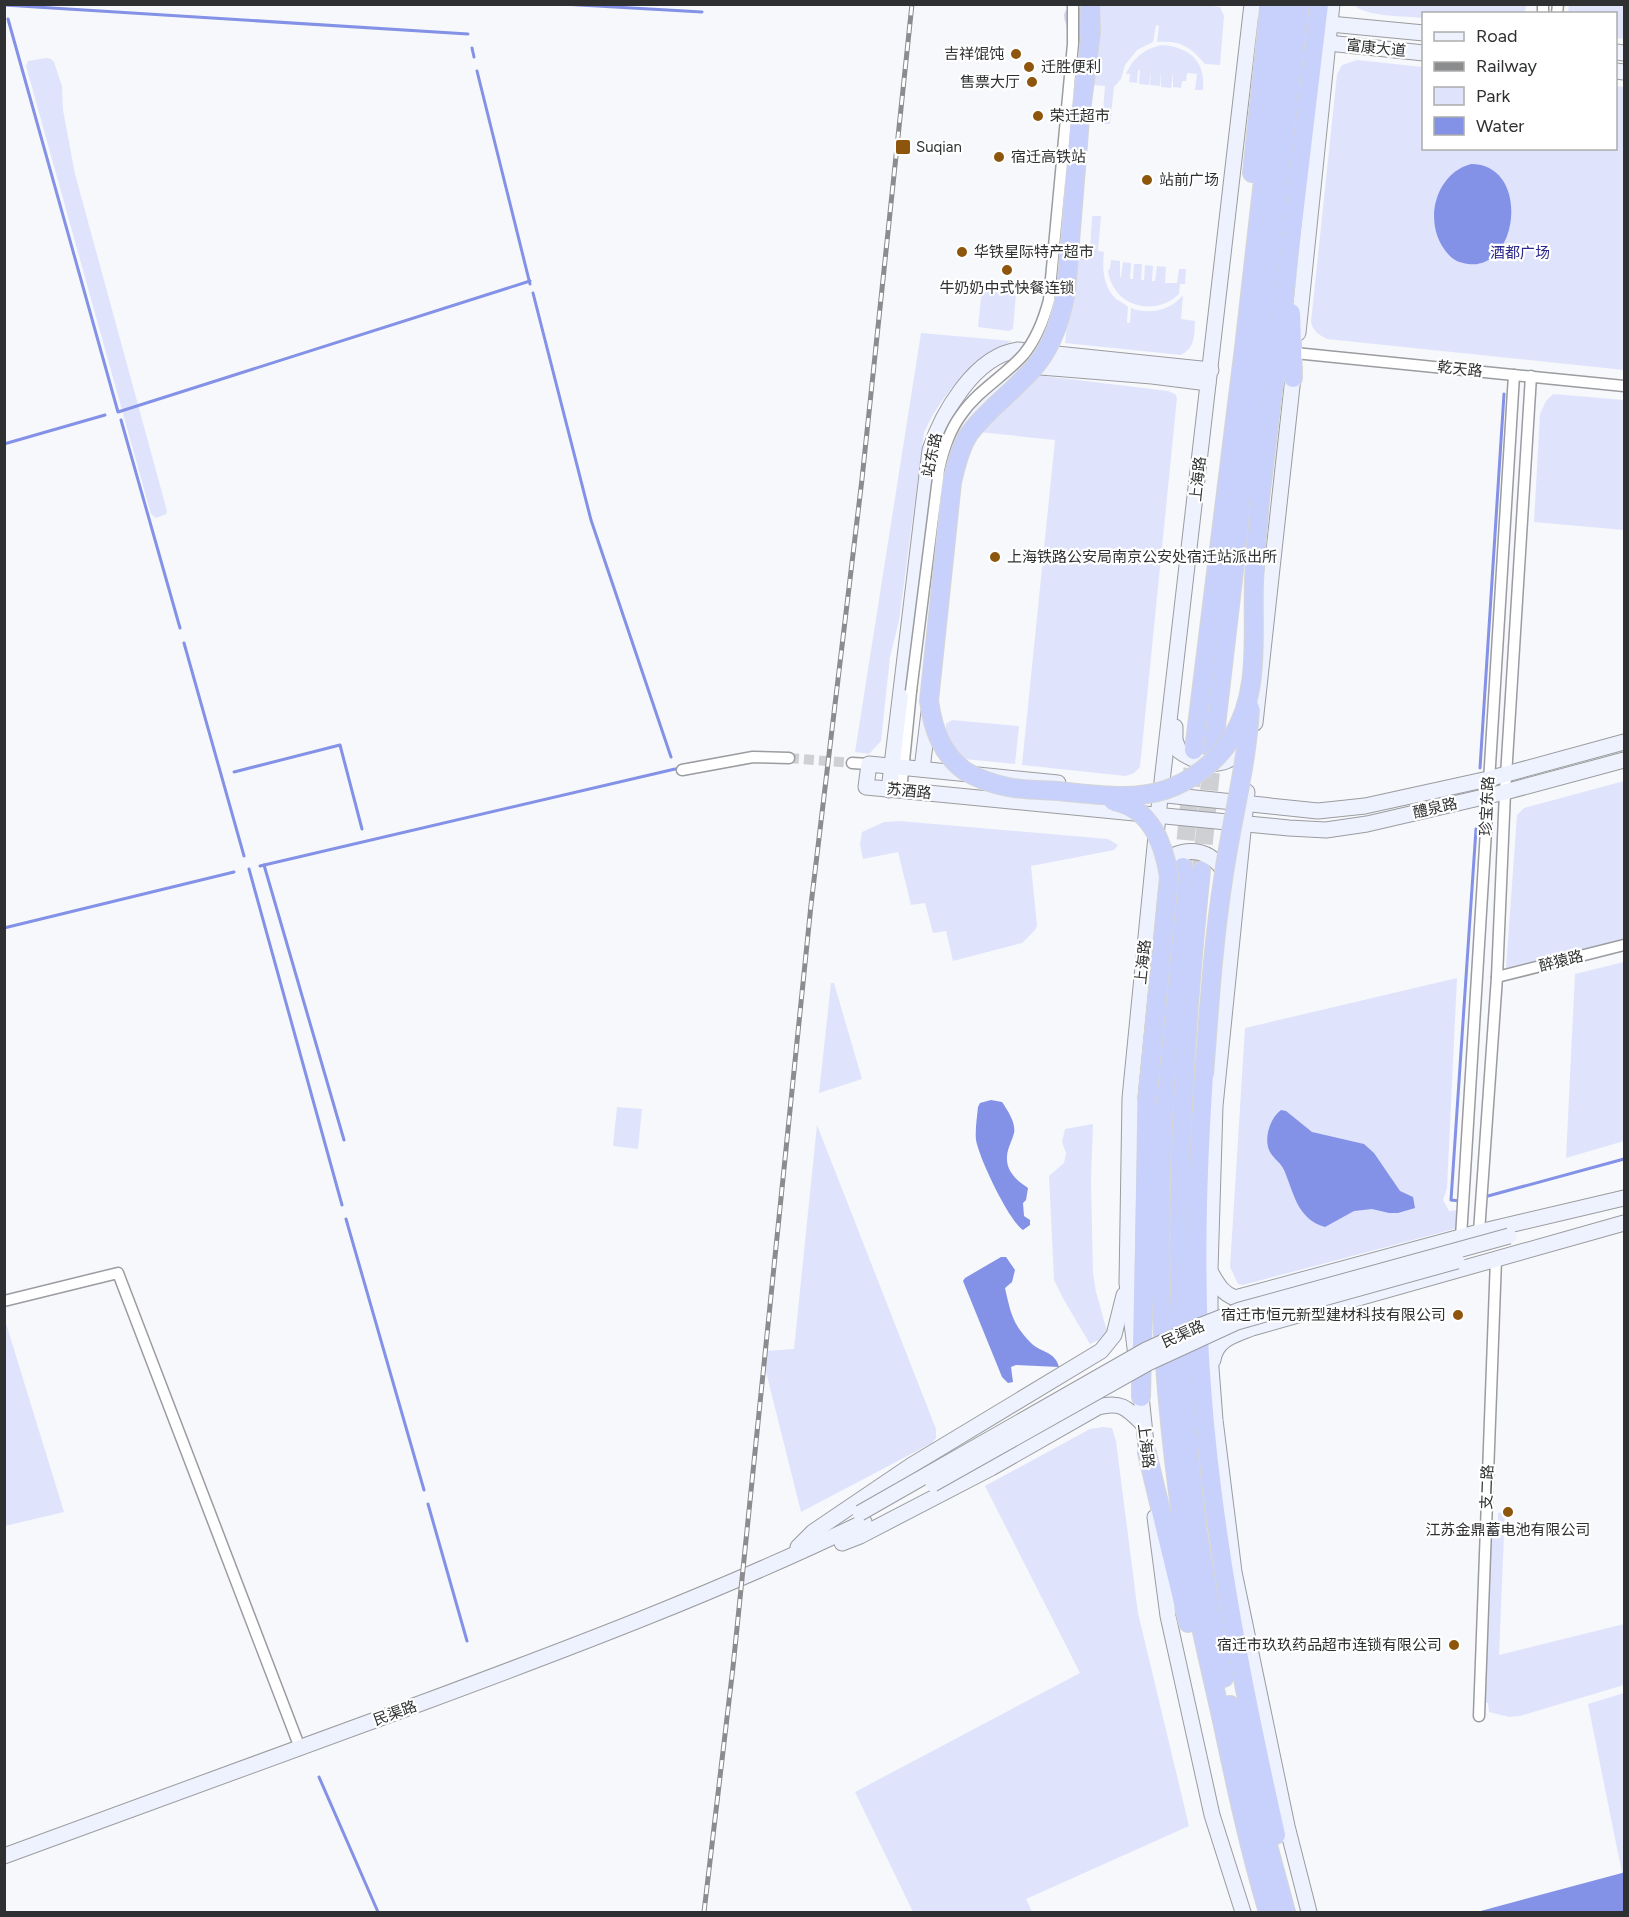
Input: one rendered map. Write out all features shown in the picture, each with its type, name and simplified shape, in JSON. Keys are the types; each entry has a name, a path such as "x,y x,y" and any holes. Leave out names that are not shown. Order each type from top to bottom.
{"highway":[{"path":"1080,118 1091,32 1090,4"},
{"path":"1244,348 1243,260 1268,4"},
{"name":"上海路","path":"1194,750 1244,348 1283,4"},
{"path":"1213,751 1300,4"},
{"path":"1291,1910 1251,1714 1213,1491 1199,1344 1198,1227 1200,1139 1213,956 1224,871 1249,734 1254,580 1260,500 1319,4"},
{"path":"1074,10 1084,49 1066,291 1061,316 1049,346 1038,363 968,436 956,462 929,701 933,726 942,747 963,769 980,779 1009,787 1129,796 1165,790 1191,777 1216,758 1236,730 1246,706 1252,672"},
{"path":"1293,378 1292,310 1299,239 1296,193"},
{"path":"1043,322 1053,308 1061,290 1070,248"},
{"path":"1040,790 1129,806 1137,810 1148,822 1161,843 1169,877 1147,1102 1141,1397"},
{"name":"上海路","path":"1192,869 1190,989 1181,1136 1181,1317 1190,1453 1199,1540 1226,1689 1291,1910 1251,1853 1200,1624 1183,1530 1174,1461 1160,1249 1164,1093 1192,869"},
{"path":"1147,1453 1230,1802 1251,1853"}],"main road":[{"name":"上海路","path":"1244,1912 1212,1815 1168,1616 1127,1283 1130,1098 1160,794 1252,4"},
{"path":"1291,1910 1287,1826 1234,1572 1212,1379 1210,1270 1215,1106 1230,950 1332,4"},
{"name":"富康大道","path":"1330,24 1422,33"},
{"name":"富康大道","path":"1328,43 1422,53"},
{"name":"站东路","path":"895,790 930,450 938,427 950,404 988,363 999,355 1018,350 1210,377"},
{"name":"站东路","path":"922,769 959,448 967,420 980,404 1010,376 1028,366 1210,377"},
{"path":"1181,625 1175,740 1179,751 1202,762 1215,764 1239,752 1243,744 1265,636"},
{"path":"926,739 929,750 948,772"},
{"name":"醴泉路","path":"1245,802 1318,811 1365,806 1488,778 1624,742"},
{"name":"醴泉路","path":"1243,824 1326,830 1367,824 1505,792 1624,760"},
{"name":"苏酒路","path":"1243,824 866,787 869,764 1245,802"},
{"path":"1145,947 1159,867 1169,857 1187,852 1205,854 1214,858 1221,865 1227,877 1230,950"},
{"path":"1210,1270 1220,1288 1235,1298 1479,1232 1624,1198"},
{"name":"民渠路","path":"4,1856 552,1654 687,1601 782,1559 1148,1364 1237,1322 1510,1241 1624,1204"},
{"name":"民渠路","path":"1510,1241 1624,1220"},
{"name":"民渠路","path":"1212,1379 1216,1349 1222,1342 1234,1335 1252,1328 1624,1220"},
{"path":"798,1550 813,1532 912,1466 1101,1351 1114,1335 1127,1283"},
{"path":"798,1550 836,1545 860,1536 992,1468 1098,1407 1113,1404 1127,1408 1143,1424"}],"street":[{"path":"898,766 911,691 943,452 961,415 982,391 1025,352 1043,322 1050,288 1074,10"},
{"name":"乾天路","path":"1295,353 1624,386"},
{"name":"珍宝东路","path":"1461,1237 1514,375"},
{"name":"珍宝东路","path":"1479,1232 1497,977 1505,792 1531,376"},
{"path":"682,770 753,757 789,758"},
{"path":"852,762 869,764"},
{"name":"醉猿路","path":"1497,977 1624,945"},
{"name":"支二路","path":"1479,1716 1496,1259"},
{"path":"4,1301 118,1272 300,1748"}],"green space":[{"path":"1095,5 1220,7 1224,16 1220,65 1205,64 1190,49 1179,44 1157,42 1159,26 1156,25 1153,42 1137,50 1125,65 1121,79 1114,87 1110,124 1102,124 1105,86 1089,85"},
{"path":"1354,5 1526,5 1525,12 1422,12 1422,18 1376,14"},
{"path":"1569,5 1624,5 1624,39 1617,38 1617,12 1568,12"},
{"path":"1162,45 1181,49 1194,58 1202,71 1203,90 1195,90 1197,74 1187,73 1186,81 1182,81 1181,88 1173,87 1173,73 1171,88 1161,87 1161,72 1160,86 1150,85 1151,70 1149,85 1139,84 1140,70 1138,70 1137,83 1129,82 1130,74 1126,74 1136,58 1145,51"},
{"path":"46,58 54,62 62,86 63,110 75,174 167,511 166,514 156,518 151,514 26,66 28,61"},
{"name":"酒都广场","path":"1357,60 1422,67 1422,150 1617,150 1617,86 1624,87 1624,370 1327,339 1315,330 1311,322 1337,74 1342,65"},
{"path":"1092,216 1101,216 1098,251 1104,252 1103,271 1108,289 1116,299 1128,307 1127,323 1130,323 1131,308 1145,311 1159,310 1172,305 1183,295 1181,319 1195,321 1192,344 1186,352 1181,355 1065,343 1075,250 1090,251"},
{"path":"1111,260 1120,261 1120,277 1123,262 1131,263 1130,279 1133,279 1134,264 1142,264 1141,280 1144,280 1145,265 1153,266 1152,281 1155,281 1157,266 1166,267 1165,283 1177,283 1179,269 1186,269 1185,284 1180,284 1179,294 1169,301 1147,306 1136,304 1126,300 1111,282 1108,270"},
{"path":"982,288 1014,291 1016,294 1013,329 1009,331 978,327"},
{"path":"921,333 1012,341 984,357 960,379 939,405 924,433 899,621 890,657 881,741 869,754 855,752"},
{"path":"1036,375 1168,391 1175,394 1177,398 1140,767 1134,773 1126,776 1022,765 1055,440 979,432"},
{"path":"1553,394 1624,400 1624,530 1534,522 1540,414 1546,401"},
{"path":"952,720 1019,726 1015,764 944,757 946,724"},
{"path":"1624,781 1624,939 1506,968 1517,815 1524,808"},
{"path":"899,821 1108,839 1118,845 1114,850 1031,866 1037,925 1035,930 1022,943 953,961 946,931 933,933 925,903 911,905 898,852 863,859 860,844 862,832 884,822"},
{"path":"1624,962 1624,1141 1566,1158 1575,974"},
{"path":"1457,978 1447,1188 1443,1200 1449,1211 1458,1210 1458,1228 1243,1285 1238,1284 1230,1267 1245,1028"},
{"path":"831,983 834,983 862,1079 819,1093"},
{"path":"617,1107 642,1109 638,1149 613,1146"},
{"path":"1093,1124 1091,1181 1093,1273 1107,1331 1099,1340 1090,1344 1054,1280 1049,1176 1064,1163 1066,1153 1062,1142 1065,1129"},
{"path":"817,1125 936,1429 936,1438 932,1443 801,1512 764,1364 765,1351 794,1349"},
{"path":"4,1317 64,1512 5,1526 4,1526"},
{"path":"1112,1428 1116,1441 1138,1613 1189,1826 1026,1899 1032,1912 913,1912 855,1792 1080,1673 985,1486 1090,1429"},
{"path":"1505,1511 1499,1655 1624,1624 1624,1685 1520,1716 1509,1717 1489,1712 1488,1703 1483,1702 1491,1524 1498,1520 1498,1513"},
{"path":"1624,1693 1624,1872 1622,1873 1588,1704"}],"water":[{"path":"1471,164 1490,169 1503,181 1510,197 1511,217 1507,235 1498,251 1485,262 1468,264 1457,261 1448,254 1435,229 1434,215 1436,202 1448,178"},
{"path":"991,1100 1002,1102 1014,1125 1007,1162 1013,1175 1028,1188 1026,1200 1023,1203 1024,1216 1030,1220 1030,1225 1023,1230 1010,1215 995,1188 978,1149 976,1128 978,1107 980,1103"},
{"path":"1281,1110 1286,1111 1312,1132 1364,1144 1374,1153 1400,1191 1413,1197 1415,1208 1398,1213 1372,1209 1354,1211 1325,1227 1308,1218 1298,1204 1283,1168 1268,1147 1269,1129"},
{"path":"1001,1257 1006,1257 1015,1270 1012,1282 1005,1288 1016,1324 1031,1343 1054,1358 1059,1367 1016,1365 1011,1367 1013,1382 1008,1383 1002,1377 963,1281"},
{"path":"1624,1872 1624,1912 1477,1912 1622,1873"}],"waterway":[{"path":"562,4 702,12"},
{"path":"4,5 468,34"},
{"path":"8,19 118,412 530,281"},
{"path":"472,48 474,57"},
{"path":"477,71 530,284"},
{"path":"533,293 591,520 671,757"},
{"path":"1480,768 1504,394"},
{"path":"4,444 105,415"},
{"path":"121,420 180,628"},
{"path":"184,643 244,856"},
{"path":"234,772 340,745 362,829"},
{"path":"260,866 675,769"},
{"path":"1460,1201 1451,1200 1476,829"},
{"path":"264,865 344,1140"},
{"path":"249,869 342,1205"},
{"path":"4,928 234,872"},
{"path":"1488,1196 1624,1159"},
{"path":"346,1219 424,1490"},
{"path":"428,1504 467,1641"},
{"path":"319,1777 378,1912"}],"tunnel":[{"path":"1201,871 1213,751"},
{"path":"789,758 852,763"},
{"path":"1183,867 1193,764"}],"railway":[{"path":"704,1912 733,1667 811,905 862,479 912,4"}],"place":[{"name":"吉祥馄饨","path":"1016,54"},
{"name":"迁胜便利","path":"1029,67"},
{"name":"售票大厅","path":"1032,82"},
{"name":"荣迁超市","path":"1038,116"},
{"name":"Suqian","path":"903,147"},
{"name":"宿迁高铁站","path":"999,157"},
{"name":"站前广场","path":"1147,180"},
{"name":"华铁星际特产超市","path":"962,252"},
{"name":"牛奶奶中式快餐连锁","path":"1007,270"},
{"name":"上海铁路公安局南京公安处宿迁站派出所","path":"995,557"},
{"name":"宿迁市恒元新型建材科技有限公司","path":"1458,1315"},
{"name":"江苏金鼎蓄电池有限公司","path":"1508,1512"},
{"name":"宿迁市玖玖药品超市连锁有限公司","path":"1454,1645"}]}
